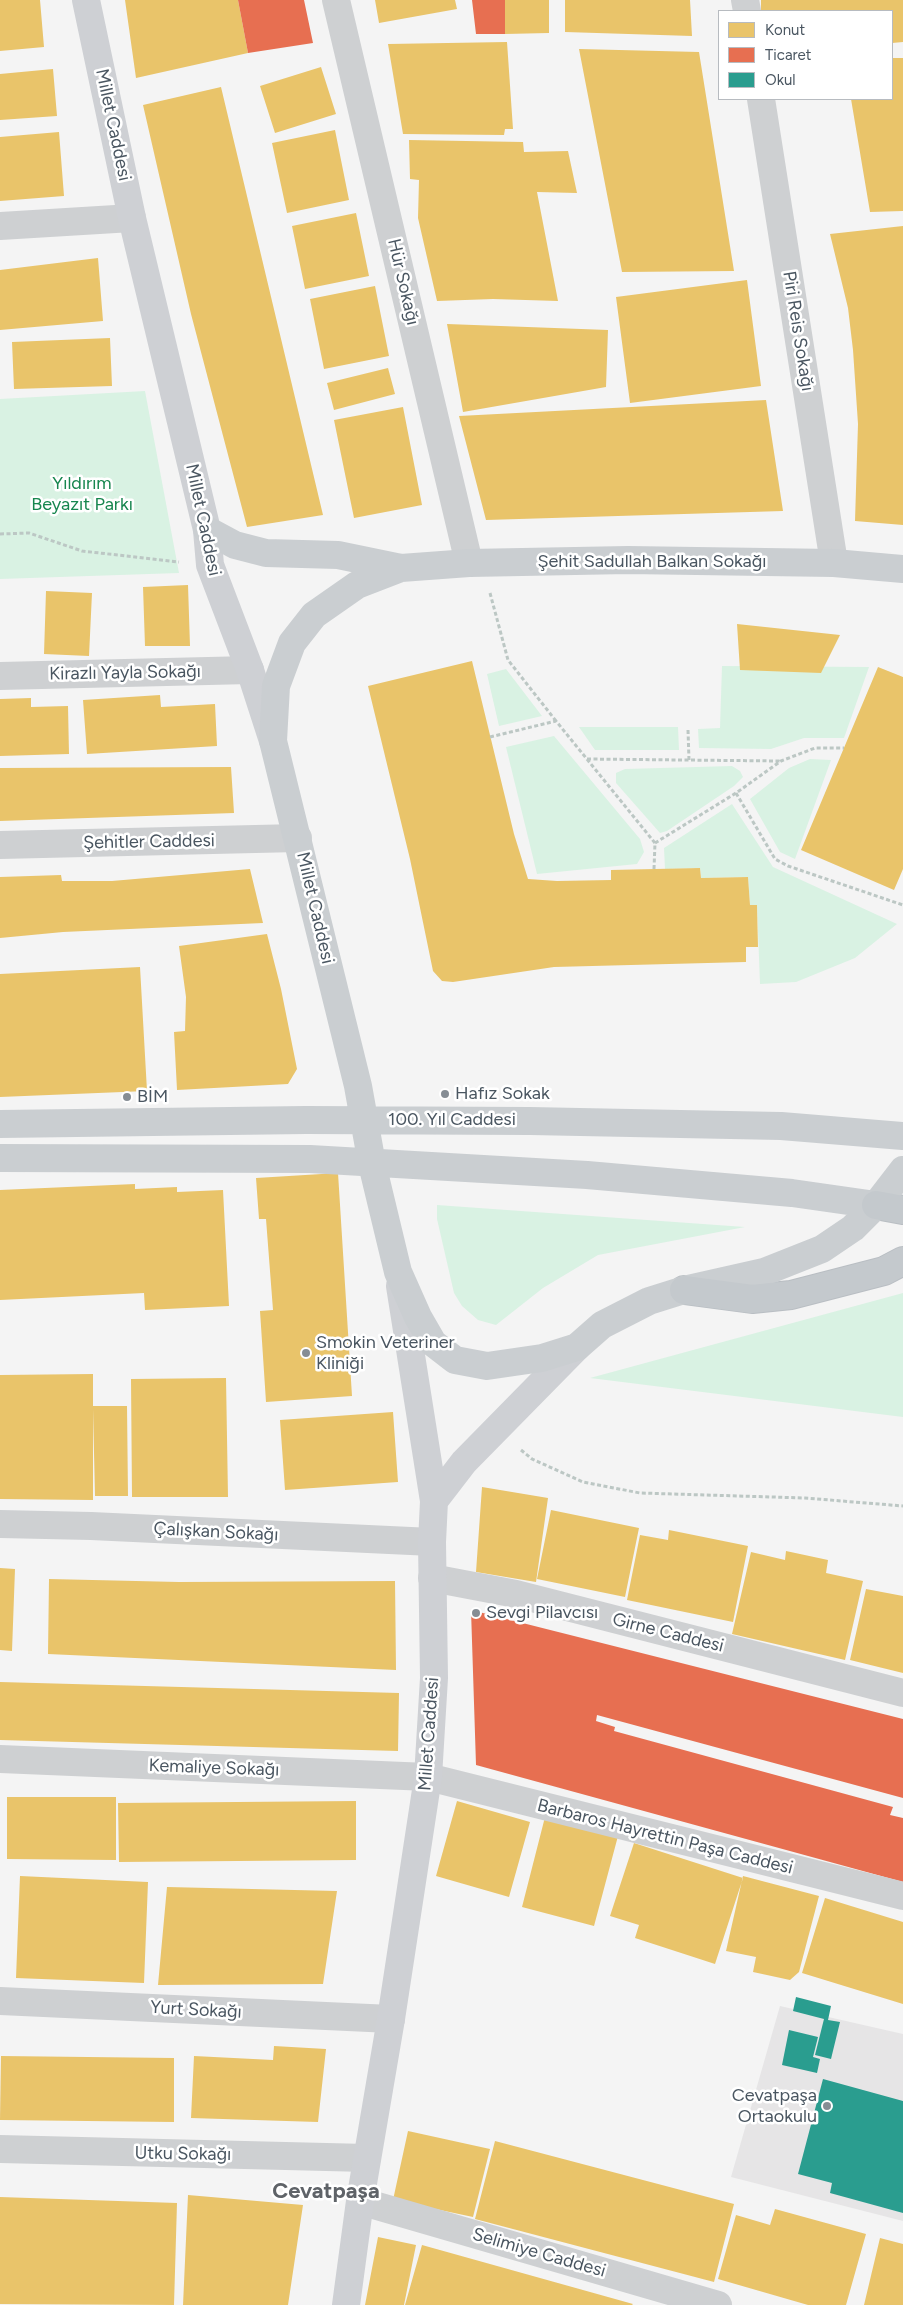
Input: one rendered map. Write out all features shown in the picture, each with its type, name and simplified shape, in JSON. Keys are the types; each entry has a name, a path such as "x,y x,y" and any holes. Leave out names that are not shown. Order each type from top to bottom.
{"highway":[{"path":"876,1205 903,1210"},
{"path":"684,1290 752,1299 791,1295 884,1271 903,1261"}],"main road":[{"name":"Millet Caddesi","path":"86,0 132,218 207,530 210,565 250,670 272,741 298,838 366,1120 372,1164 398,1272 414,1384 434,1501 432,1542 434,1678 428,1777 392,2019 360,2202 346,2305"},
{"name":"Şehit Sadullah Balkan Sokağı","path":"207,530 235,544 266,553 338,555 401,568 476,563 628,560 834,563 903,569"},
{"name":"Şehit Sadullah Balkan Sokağı","path":"272,741 276,686 292,643 314,615 357,585 401,568"},
{"name":"100. Yıl Caddesi","path":"0,1124 366,1120 530,1121 781,1126 903,1136"},
{"path":"0,1158 299,1159 587,1175 792,1193 876,1205"},
{"path":"434,1501 464,1462 577,1347 602,1326 641,1305 684,1290 764,1272 813,1253 853,1228 876,1205 903,1170"},
{"path":"398,1272 418,1317 433,1343 455,1360 487,1366 542,1358 577,1347"}],"street":[{"name":"Hür Sokağı","path":"336,0 476,563"},
{"name":"Piri Reis Sokağı","path":"761,100 834,563"},
{"path":"0,226 132,218"},
{"name":"Kirazlı Yayla Sokağı","path":"0,676 250,670"},
{"name":"Şehitler Caddesi","path":"0,845 298,838"},
{"name":"Çalışkan Sokağı","path":"0,1524 100,1526 432,1542"},
{"name":"Girne Caddesi","path":"432,1578 516,1594 903,1693"},
{"name":"Kemaliye Sokağı","path":"0,1759 428,1777"},
{"name":"Barbaros Hayrettin Paşa Caddesi","path":"428,1777 903,1896"},
{"name":"Yurt Sokağı","path":"0,2001 392,2019"},
{"name":"Utku Sokağı","path":"0,2149 367,2158"},
{"name":"Selimiye Caddesi","path":"360,2202 718,2305"}],"path":[{"path":"0,534 29,533 82,551 210,565"},
{"path":"476,563 508,660 655,843 654,869"},
{"path":"490,737 556,721"},
{"path":"688,730 689,760"},
{"path":"655,843 736,793 780,761 815,748 844,748"},
{"path":"587,759 780,761"},
{"path":"736,793 775,859 788,866 903,905"},
{"path":"495,1431 532,1459 583,1482 640,1493 805,1498 903,1506"}],"shaded area":[{"name":"Cevatpaşa Ortaokulu","path":"780,2006 903,2034 903,2221 731,2177"}],"green space":[{"name":"Yıldırım Beyazıt Parkı","path":"145,391 179,573 0,579 0,399"},
{"path":"722,666 869,667 844,738 804,738 771,749 699,748 698,729 720,728"},
{"path":"506,669 542,716 499,726 487,674"},
{"path":"579,727 678,727 679,750 595,750"},
{"path":"554,736 640,839 644,852 637,864 537,874 506,747"},
{"path":"810,759 831,760 795,859 780,852 750,799 789,768"},
{"path":"732,766 740,771 743,777 734,786 667,831 660,833 616,783 616,773 625,769"},
{"path":"732,804 773,867 897,924 855,958 796,982 760,984 757,905 750,905 748,877 701,878 700,868 665,869 664,848"},
{"path":"437,1205 745,1227 598,1255 543,1288 496,1325 478,1320 462,1306 454,1293 437,1219"},
{"path":"903,1293 903,1417 590,1378"}],"building: Konut":[{"path":"0,0 40,0 44,47 0,51"},
{"path":"125,0 238,0 248,53 136,78"},
{"path":"375,0 455,0 457,9 379,23"},
{"path":"505,0 549,0 549,33 505,34"},
{"path":"565,0 690,0 692,36 565,32"},
{"path":"761,0 903,0 903,42 893,43 893,10 761,10"},
{"path":"507,42 513,129 505,129 504,135 403,134 388,44"},
{"path":"579,49 699,52 734,271 622,272"},
{"path":"893,58 903,58 903,211 870,212 851,100 893,100"},
{"path":"321,67 336,114 275,133 260,86"},
{"path":"53,69 57,116 0,120 0,74"},
{"path":"221,87 323,515 247,527 191,314 143,105"},
{"path":"335,130 349,200 287,213 272,143"},
{"path":"59,132 64,196 0,201 0,137"},
{"path":"409,140 523,142 524,152 568,151 577,193 537,192 558,301 493,299 437,301 418,218 419,180 410,179"},
{"path":"356,213 369,276 305,289 292,226"},
{"path":"903,226 903,525 855,521 858,424 853,350 848,308 830,234"},
{"path":"98,258 103,321 0,330 0,270"},
{"path":"747,280 761,386 630,403 616,297"},
{"path":"375,286 389,356 324,369 310,299"},
{"path":"447,324 608,330 606,387 463,412"},
{"path":"110,338 112,386 14,389 12,342"},
{"path":"388,368 395,394 334,410 327,383"},
{"path":"766,400 783,511 486,520 459,416"},
{"path":"403,407 422,505 354,518 334,420"},
{"path":"188,585 190,646 145,646 143,587"},
{"path":"46,591 92,593 89,656 44,654"},
{"path":"737,624 840,635 821,673 740,670"},
{"path":"472,661 514,834 528,879 557,881 611,880 611,870 700,868 701,878 748,877 750,905 757,905 758,947 746,947 746,962 554,967 453,982 442,981 433,971 410,859 368,686"},
{"path":"878,667 903,677 903,869 894,890 801,850"},
{"path":"160,695 161,707 215,704 217,746 87,754 83,700"},
{"path":"31,698 31,707 68,706 69,754 0,756 0,699"},
{"path":"231,767 234,813 0,821 0,768"},
{"path":"250,869 263,923 63,932 0,938 0,877 61,875 62,881 112,881"},
{"path":"267,934 281,989 297,1069 288,1084 177,1090 174,1032 185,1031 186,997 179,946"},
{"path":"140,967 147,1091 0,1097 0,974"},
{"path":"338,1173 352,1396 266,1402 260,1311 273,1310 266,1219 259,1219 256,1178"},
{"path":"135,1184 135,1189 177,1187 177,1192 223,1190 229,1306 145,1310 144,1293 0,1300 0,1190"},
{"path":"93,1374 93,1406 127,1406 128,1496 95,1496 93,1409 93,1500 0,1499 0,1375"},
{"path":"226,1378 228,1497 132,1497 131,1379"},
{"path":"393,1412 398,1482 285,1490 280,1420"},
{"path":"482,1487 548,1498 536,1582 476,1572"},
{"path":"551,1510 639,1528 625,1597 537,1579"},
{"path":"669,1530 748,1546 733,1622 627,1600 640,1535 668,1540"},
{"path":"786,1551 828,1560 826,1573 863,1581 845,1660 732,1634 751,1552 785,1560"},
{"path":"0,1568 15,1569 12,1651 0,1650"},
{"path":"49,1579 179,1582 395,1581 396,1670 48,1654"},
{"path":"866,1589 903,1596 903,1673 850,1660"},
{"path":"0,1682 399,1693 398,1751 0,1740"},
{"path":"7,1797 116,1797 116,1860 7,1859"},
{"path":"356,1801 356,1860 119,1862 118,1803"},
{"path":"457,1801 530,1822 509,1897 436,1876"},
{"path":"545,1817 618,1836 594,1926 522,1907"},
{"path":"634,1843 743,1878 715,1964 635,1938 639,1925 610,1916"},
{"path":"20,1876 148,1882 144,1983 16,1978"},
{"path":"743,1876 819,1896 799,1972 790,1980 753,1972 756,1957 726,1951"},
{"path":"167,1887 337,1891 323,1984 158,1985"},
{"path":"825,1898 903,1922 903,2004 802,1973"},
{"path":"274,2046 326,2049 318,2122 191,2118 194,2056 273,2060"},
{"path":"1,2056 174,2058 174,2122 0,2120"},
{"path":"408,2131 490,2149 473,2217 393,2200"},
{"path":"495,2141 734,2204 714,2282 475,2219"},
{"path":"188,2195 303,2205 288,2305 183,2305"},
{"path":"0,2197 177,2203 174,2305 0,2304"},
{"path":"775,2209 866,2234 846,2305 808,2305 718,2279 736,2215 770,2225"},
{"path":"378,2237 416,2245 404,2305 365,2305"},
{"path":"880,2238 903,2244 903,2305 864,2305"},
{"path":"422,2245 633,2304 405,2305"}],"building: Ticaret":[{"path":"238,0 304,0 313,43 248,53"},
{"path":"472,0 505,0 505,34 476,34"},
{"path":"471,1610 903,1719 903,1798 597,1715 596,1721 615,1727 614,1731 893,1807 890,1815 903,1818 903,1882 476,1765"}],"building: Okul":[{"path":"796,1997 831,2006 828,2020 840,2022 831,2059 815,2055 824,2019 793,2011"},
{"path":"789,2030 818,2037 813,2057 820,2059 817,2073 782,2065"},
{"path":"823,2079 903,2101 903,2213 830,2193 832,2183 798,2174"}],"place":[{"name":"Hafız Sokak","path":"445,1094"},
{"name":"BİM","path":"127,1097"},
{"name":"Smokin Veteriner Kliniği","path":"306,1353"},
{"name":"Sevgi Pilavcısı","path":"476,1613"},
{"name":"Cevatpaşa Ortaokulu","path":"827,2106"}],"district":[{"name":"Cevatpaşa","path":"326,2192"}]}
